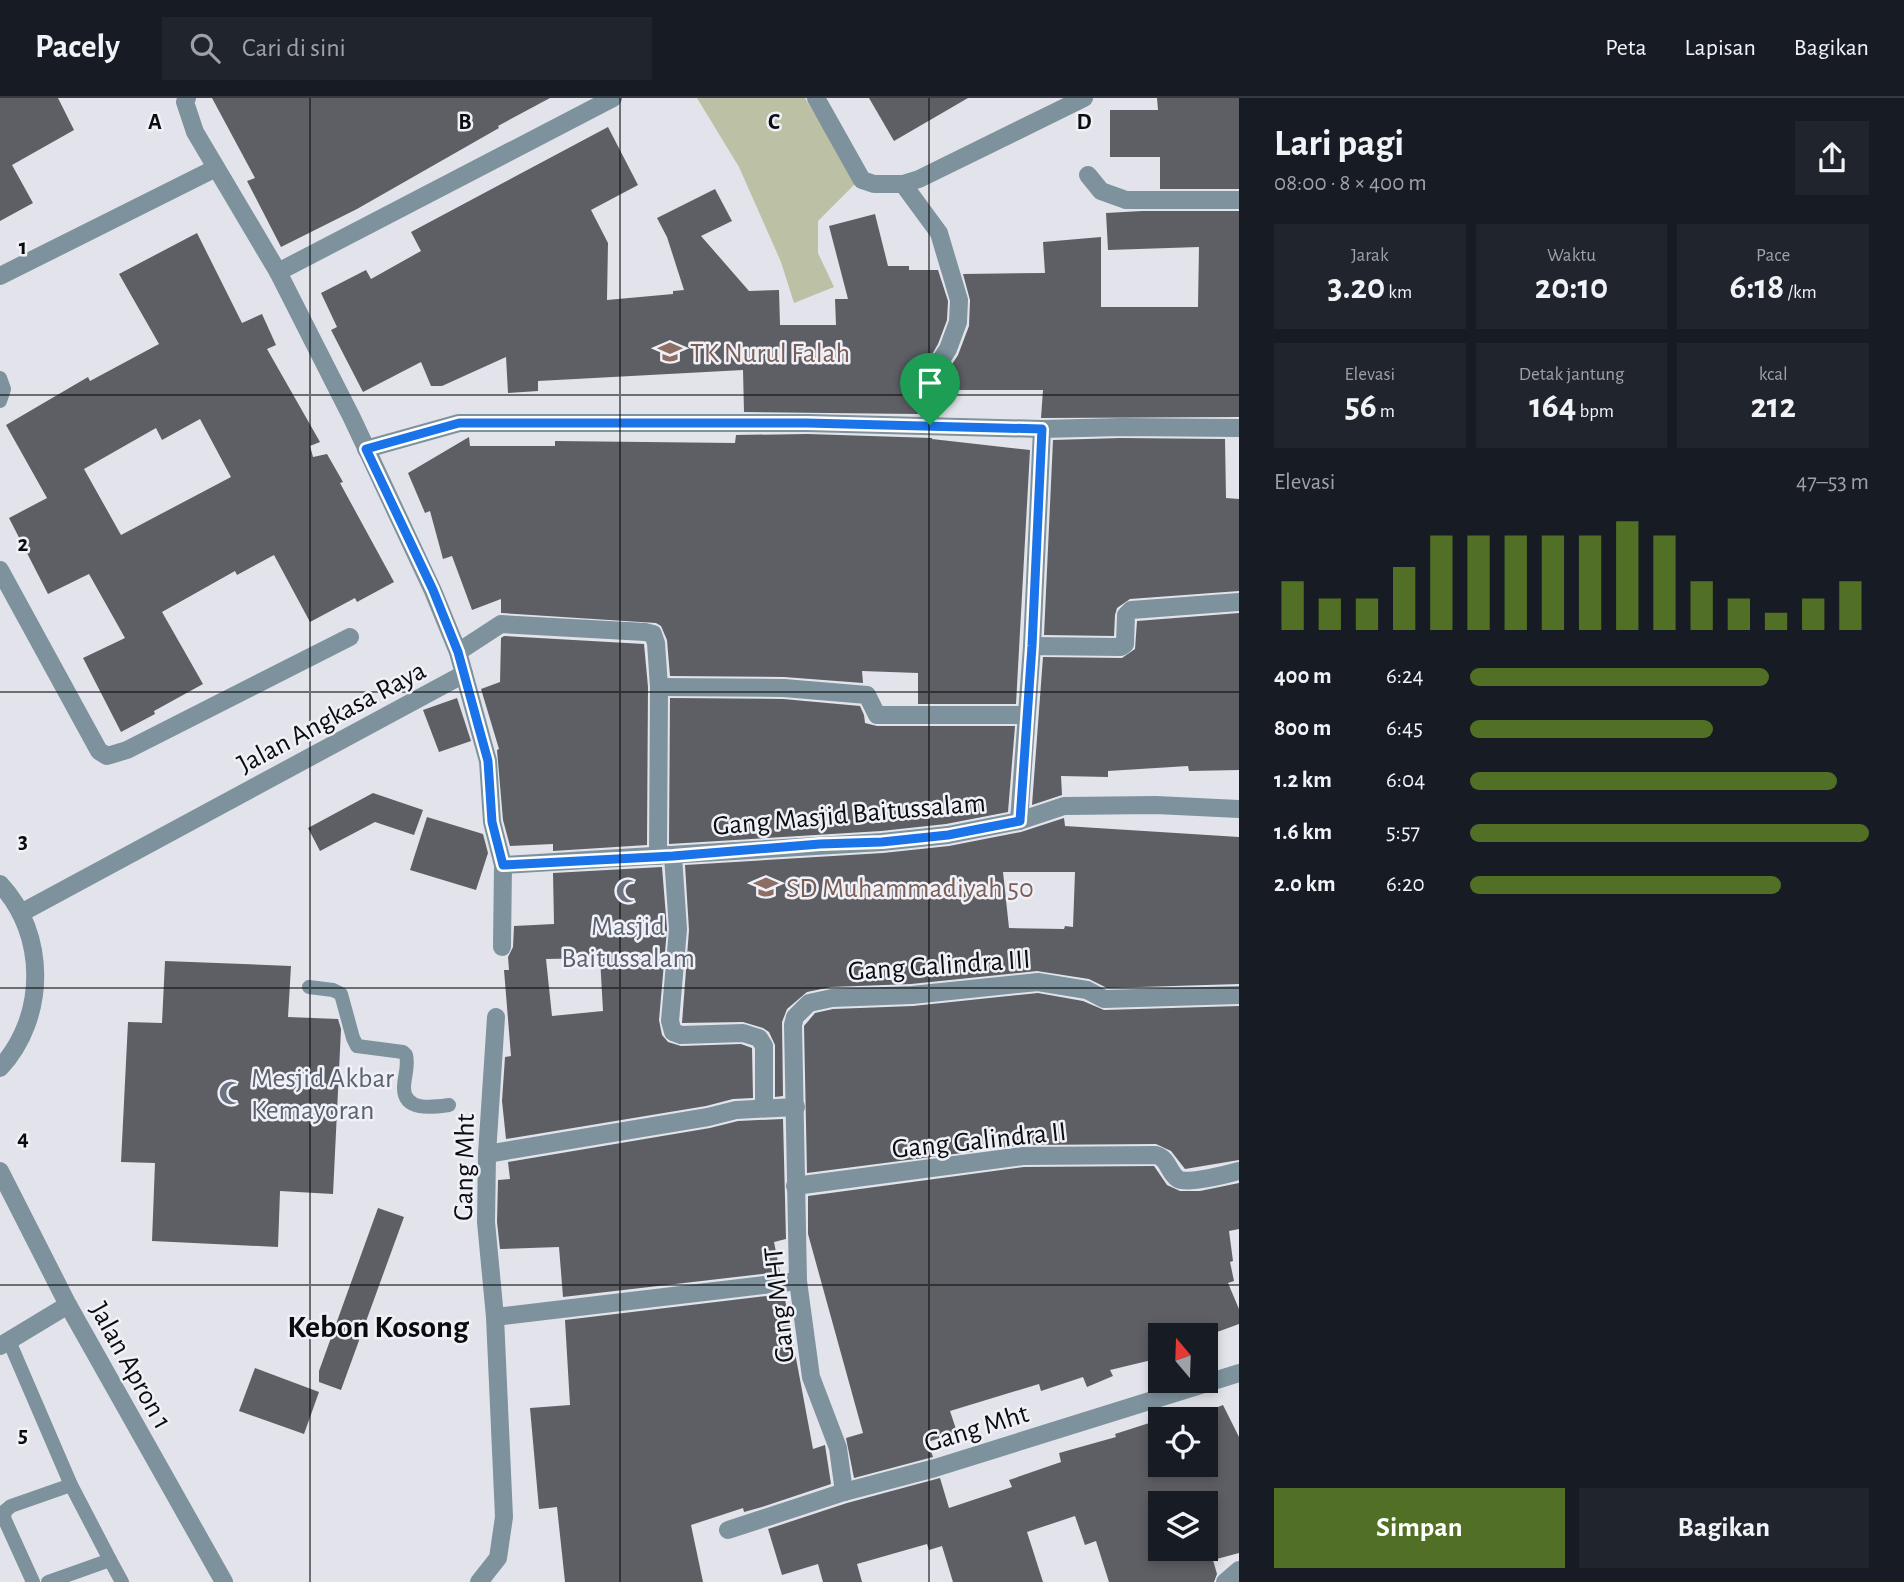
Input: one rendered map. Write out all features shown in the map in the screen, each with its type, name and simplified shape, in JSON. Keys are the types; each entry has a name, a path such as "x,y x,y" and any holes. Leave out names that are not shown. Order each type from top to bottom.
{"street":[{"name":"Jalan Angkasa Raya","path":"21,913 464,674 433,590 366,449 278,272 195,132 185,102 187,98"},
{"path":"278,272 613,98"},
{"path":"816,98 862,180 874,184 903,184 936,172 1084,98"},
{"path":"0,276 216,168"},
{"path":"1088,175 1101,191 1126,200 1239,200"},
{"path":"903,184 939,233 959,300 958,322 948,349 928,380 930,425"},
{"path":"366,449 459,423 930,425 1042,429 1239,428"},
{"path":"1020,821 1032,646 1042,429"},
{"path":"0,570 99,751 107,756 127,750 350,637"},
{"path":"1032,646 1121,647 1125,644 1126,615 1130,610 1239,602"},
{"path":"458,652 501,624 653,634 659,687 666,856 678,929 670,1021 673,1032 681,1035 743,1033 759,1038 764,1046 764,1108"},
{"path":"464,674 488,761 492,822 503,865 502,947"},
{"path":"659,687 784,688 867,695 877,715 1026,715"},
{"name":"Gang Masjid Baitussalam","path":"503,865 882,842 948,835 1020,821 1064,806 1156,805 1239,809"},
{"path":"0,884 21,913 32,942 36,972 34,1002 24,1031 9,1058 0,1068"},
{"name":"Gang Galindra III","path":"809,1003 832,998 912,995 1038,982 1087,990 1104,999 1239,995"},
{"name":"Gang MHT","path":"809,1003 795,1017 793,1025 798,1281 811,1377 838,1448 844,1492"},
{"name":"Gang Mht","path":"479,1582 498,1558 504,1517 495,1317 486,1222 486,1102 496,1017"},
{"name":"Gang MHT","path":"488,1154 736,1110 796,1107"},
{"name":"Gang Galindra II","path":"795,1186 1023,1156 1156,1155 1163,1157 1176,1178 1186,1181 1239,1171"},
{"name":"Jalan Apron 1","path":"0,1171 68,1305 225,1582"},
{"name":"Gang Mht","path":"495,1317 798,1281"},
{"path":"3,1338 68,1305"},
{"name":"Gang Mht","path":"728,1530 844,1492 935,1468 1239,1373"},
{"path":"1225,1582 1239,1570"}],"lane":[{"path":"0,378 4,389 0,401"},
{"path":"309,987 333,990 341,994 357,1046 403,1052 406,1055 404,1092 409,1101 426,1108 450,1105"},
{"path":"3,1338 71,1485 122,1582"},
{"path":"33,1582 4,1518 5,1511 10,1506 71,1485"},
{"path":"48,1582 110,1560"}],"green space":[{"path":"697,98 805,98 856,183 818,221 818,253 834,287 794,303 781,262 739,167"}],"building":[{"path":"0,98 58,98 74,130 12,165 33,203 0,221"},
{"path":"212,98 550,98 357,209 281,247 247,181 255,178"},
{"path":"869,98 968,98 894,141"},
{"path":"1157,98 1239,98 1239,189 1160,189 1160,157 1110,157 1110,110 1158,110"},
{"path":"608,127 638,185 591,210 608,243 607,300 673,294 673,291 684,290 667,237 657,218 715,189 732,221 701,236 749,291 779,290 780,325 836,325 835,299 848,299 829,226 875,214 888,266 909,266 909,270 938,270 948,301 947,320 938,344 917,380 918,414 744,412 743,370 538,381 538,391 508,393 506,357 442,386 431,386 421,362 363,392 331,330 337,327 321,293 366,270 371,279 421,251 411,232"},
{"path":"1239,211 1239,417 1041,418 1043,390 940,390 940,383 958,355 969,326 970,300 963,274 1045,273 1043,242 1101,237 1101,307 1198,307 1199,247 1108,250 1106,213"},
{"path":"197,233 242,323 262,314 276,345 267,349 320,442 310,446 313,457 327,454 394,582 357,602 355,598 310,622 274,555 237,575 235,571 162,612 203,684 121,732 83,658 125,638 89,574 48,594 9,518 47,498 6,425 88,377 90,381 159,344 119,274","holes":["200,419 231,477 121,535 84,469 156,428 162,440"]},
{"path":"808,434 932,438 1030,450 1016,704 918,704 918,673 862,671 863,683 784,677 670,676 667,640 661,626 656,623 501,613 501,599 472,610 452,556 443,559 430,511 425,513 408,473 469,437 470,446 555,446 555,441 735,443 736,435"},
{"path":"1225,439 1226,498 1239,499 1239,591 1130,599 1117,608 1114,636 1044,635 1053,440"},
{"path":"1239,613 1239,770 1189,771 1188,766 1108,771 1108,777 1061,776 1062,795 1032,805 1043,657 1122,658 1135,649 1137,621"},
{"path":"504,636 644,644 648,687 647,845 553,851 553,844 510,846 503,820 499,749 481,689 500,682 501,638"},
{"path":"457,698 471,741 439,752 423,710"},
{"path":"670,698 783,699 860,706 865,723 877,726 1015,726 1008,812 946,824 881,831 669,844"},
{"path":"373,793 423,810 414,835 375,822 320,851 308,828"},
{"path":"427,817 483,834 488,853 476,890 410,870"},
{"path":"1064,818 1065,826 1239,837 1239,984 1107,988 1089,979 1037,971 911,984 831,987 807,992 787,1009 782,1022 783,1096 775,1097 775,1045 769,1032 743,1022 682,1023 689,930 685,865 883,853 949,846 1021,832","holes":["1003,872 1075,872 1073,927 1009,928"]},
{"path":"662,867 667,929 659,1020 662,1035 668,1042 681,1046 741,1044 752,1048 753,1098 733,1099 706,1106 506,1139 502,1101 505,1057 511,1056 504,970 509,970 508,957 513,947 514,926 554,924 553,873","holes":["600,958 603,1011 552,1016 546,959"]},
{"name":"Mesjid Akbar Kemayoran","path":"165,961 291,966 288,1017 338,1019 341,1029 333,1194 280,1191 278,1247 152,1241 155,1163 121,1162 128,1022 162,1023"},
{"path":"1038,993 1083,1001 1104,1010 1239,1006 1239,1160 1185,1169 1171,1151 1156,1144 1023,1145 807,1173 804,1026 815,1013 833,1009 913,1006"},
{"path":"783,1119 786,1239 774,1242 780,1272 563,1297 559,1247 500,1249 497,1222 498,1180 510,1179 508,1162 738,1121"},
{"path":"1154,1166 1167,1185 1180,1191 1200,1191 1239,1183 1239,1229 1229,1231 1234,1281 1228,1283 1239,1309 1239,1324 1218,1332 1218,1323 1148,1323 1148,1361 1110,1370 1113,1376 1087,1387 1083,1377 1041,1391 1039,1384 950,1411 957,1432 928,1442 933,1457 854,1478 846,1438 863,1433 808,1234 808,1196 1024,1167"},
{"path":"378,1208 404,1217 341,1390 319,1382 319,1371"},
{"path":"784,1294 813,1449 825,1445 831,1484 762,1507 744,1512 743,1508 691,1525 703,1582 565,1582 557,1507 539,1509 530,1408 570,1405 565,1320"},
{"path":"255,1368 319,1392 304,1434 239,1411"},
{"path":"1223,1405 1239,1437 1239,1553 1218,1559 1218,1491 1148,1491 1148,1561 1213,1561 1217,1574 1214,1582 1109,1582 1096,1541 1085,1545 1075,1516 1027,1532 1043,1582 953,1582 942,1546 929,1550 927,1544 857,1564 862,1582 823,1582 818,1564 782,1575 768,1529 847,1503 940,1478 949,1508 1012,1487 1009,1480 1061,1462 1059,1453 1116,1437 1115,1434 1148,1424 1148,1477 1218,1477 1218,1407"}],"place":[{"name":"TK Nurul Falah","path":"670,352"},
{"name":"SD Muhammadiyah 50","path":"766,887"},
{"name":"Masjid Baitussalam","path":"628,891"},
{"name":"Mesjid Akbar Kemayoran","path":"231,1093"}],"district":[{"name":"Kebon Kosong","path":"378,1326"}],"route":[{"path":"459,423 930,425 1042,429 1032,646 1020,821 948,835 882,842 503,865 492,822 488,761 458,652 433,590 366,449 459,423"}]}
